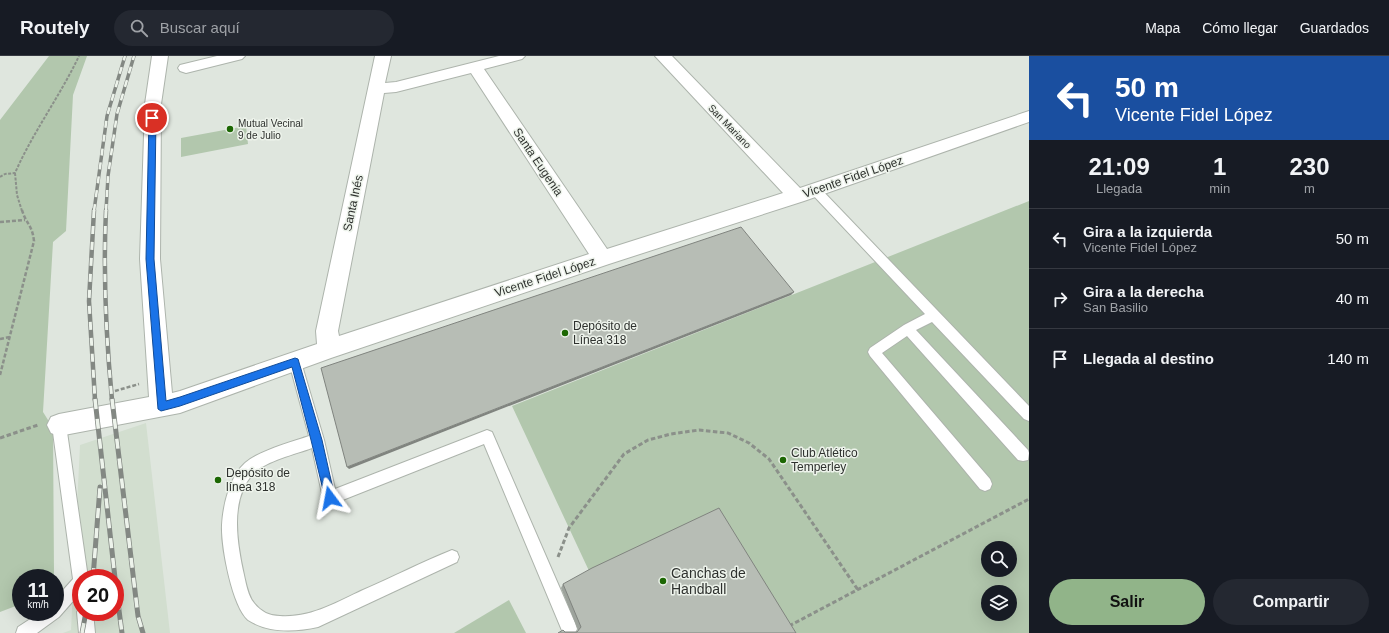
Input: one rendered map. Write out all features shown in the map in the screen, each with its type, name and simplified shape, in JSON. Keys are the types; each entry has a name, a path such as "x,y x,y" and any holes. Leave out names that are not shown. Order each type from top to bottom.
{"street":[{"path":"160,56 153,104 150,259 161,406"},
{"path":"186,68 237,56"},
{"name":"Santa Inés","path":"329,349 326,331 383,56"},
{"path":"377,89 396,87 517,56"},
{"name":"San Mariano","path":"663,56 806,193"},
{"name":"Santa Eugenia","path":"475,67 602,258"},
{"name":"Vicente Fidel López","path":"49,424 180,402 329,349 602,258 806,193 1029,116"}],"lane":[{"path":"806,193 932,316 1029,415"},
{"path":"932,316 908,329 874,352 985,484"},
{"path":"908,329 1023,455"},
{"path":"295,362 330,498 487,436 569,629"},
{"path":"49,424 78,569"},
{"path":"316,440 250,466 242,476 231,510 229,527 238,587 246,606 256,617 287,625 304,623 318,619 452,557"},
{"path":"64,599 72,590"},
{"path":"24,633 40,621"},
{"path":"86,621 87,633"}],"path":[{"path":"0,375 34,240 33,230 25,220 17,195 15,172 27,144 69,78 79,56"},
{"path":"0,177 5,174 15,172"},
{"path":"0,222 25,220"},
{"path":"0,339 10,337"},
{"path":"110,393 142,384"},
{"path":"0,438 49,424"},
{"path":"549,582 569,528 624,454 648,440 671,434 699,430 728,433 749,443 770,459 858,590"},
{"path":"783,629 1029,499"}],"shaded area":[{"path":"146,423 170,633 63,633 71,630 72,609 72,621 124,621 124,569 74,569 80,445"}],"green space":[{"path":"49,56 87,56 73,95 66,231 53,242 43,412 53,428 54,569 12,569 12,607 0,612 0,120"},
{"path":"246,126 248,144 181,157 181,138"},
{"name":"Club Atlético Temperley","path":"1029,201 1029,633 783,633 590,573 512,406"},
{"path":"509,600 526,633 454,633"}],"building":[{"name":"Depósito de Línea 318","path":"741,227 794,292 347,467 321,368"},
{"name":"Canchas de Handball","path":"719,508 796,633 558,633 563,630 565,632 577,632 581,627 563,584 592,568"}],"railway":[{"path":"94,211 107,116 125,56"},
{"path":"106,211 108,176 117,114 134,56"},
{"path":"94,210 89,301 95,400"},
{"path":"106,210 106,305 112,400"},
{"path":"95,399 114,569"},
{"path":"112,399 138,616 143,633"},
{"path":"94,569 100,487"},
{"path":"82,633 84,621"},
{"path":"120,621 122,633"}],"place":[{"name":"Mutual Vecinal 9 de Julio","path":"230,129"},
{"name":"Depósito de Línea 318","path":"565,333"},
{"name":"Club Atlético Temperley","path":"783,460"},
{"name":"Depósito de línea 318","path":"218,480"},
{"name":"Canchas de Handball","path":"663,581"}],"route":[{"path":"152,118 150,259 161,406 180,402 295,362 330,498"}]}
